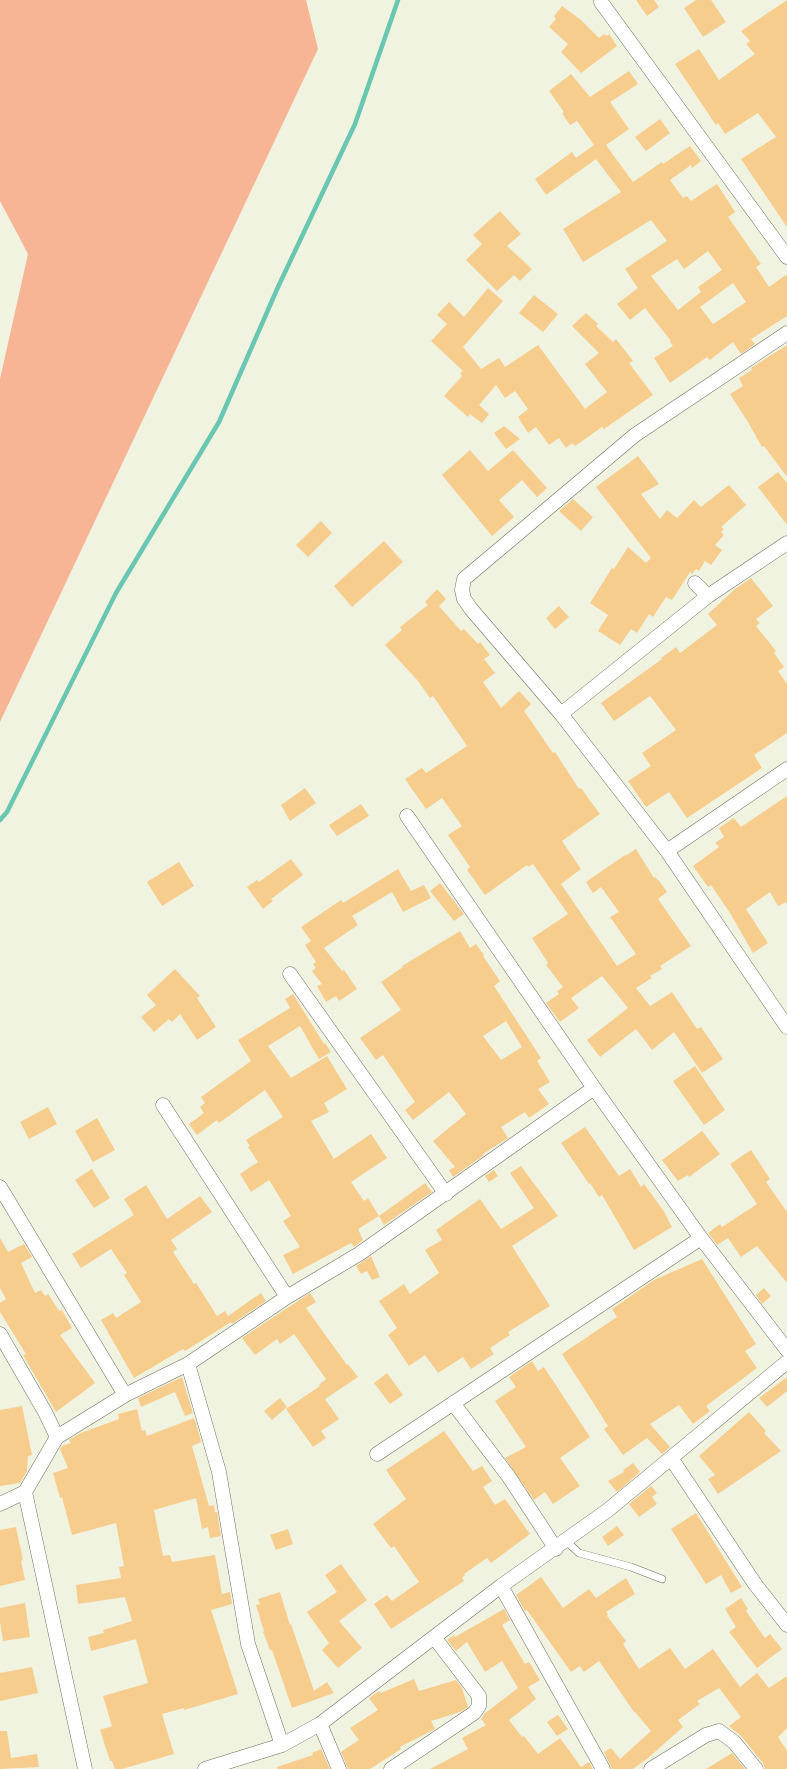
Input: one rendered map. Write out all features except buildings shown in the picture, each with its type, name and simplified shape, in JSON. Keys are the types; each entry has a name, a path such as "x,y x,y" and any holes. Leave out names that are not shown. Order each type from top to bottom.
{"street":[{"path":"601,2 787,257"},
{"path":"784,1018 667,851 561,714 471,609 464,599 462,590 464,579 635,435 787,333"},
{"path":"561,714 708,596 787,543"},
{"path":"695,583 708,596"},
{"path":"667,851 787,769"},
{"path":"407,816 594,1088 701,1238 787,1350"},
{"path":"290,974 446,1194"},
{"path":"0,1504 25,1492 57,1437 125,1395 188,1364 287,1297 359,1254 594,1088"},
{"path":"163,1105 287,1297"},
{"path":"0,1187 125,1395"},
{"path":"376,1454 701,1238"},
{"path":"0,1334 45,1412 57,1437"},
{"path":"205,1769 282,1745 320,1724 500,1586 561,1545 608,1510 735,1403 787,1362"},
{"path":"188,1364 220,1472 248,1644 282,1745"},
{"path":"454,1403 561,1545"},
{"path":"671,1458 756,1584 787,1625"},
{"path":"25,1492 85,1769"},
{"path":"500,1586 603,1769"},
{"path":"391,1769 474,1712 479,1706 479,1696 434,1637"},
{"path":"320,1724 339,1769"},
{"path":"651,1769 706,1735 719,1731 734,1742 756,1769"}],"lane":[{"path":"561,1545 579,1553 631,1567 662,1579"}],"shaded area":[{"path":"0,0 306,0 318,49 0,722 0,379 28,254 0,201"}],"waterway":[{"path":"0,820 7,812 116,593 219,422 278,287 355,124 398,0"}]}
